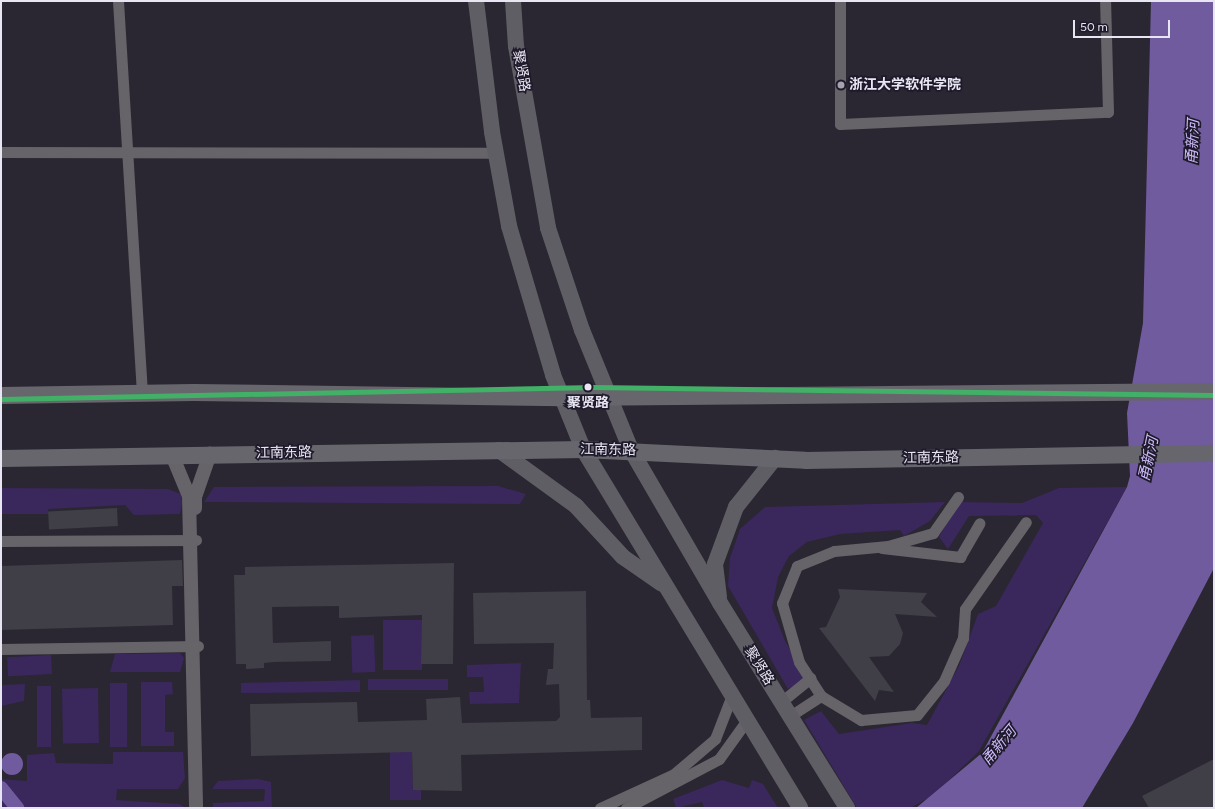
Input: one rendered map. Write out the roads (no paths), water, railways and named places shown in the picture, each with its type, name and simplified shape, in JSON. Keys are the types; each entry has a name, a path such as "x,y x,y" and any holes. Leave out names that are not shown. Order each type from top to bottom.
{"main road":[{"path":"476,1 496,153 509,226 563,397 583,449 800,808"},
{"name":"聚贤路","path":"513,1 516,46 548,228 582,330 631,450 720,603 847,808"},
{"path":"1,395 142,393 563,397 1214,391"},
{"name":"江南东路","path":"1,458 583,449 631,450 775,458 1214,454"},
{"path":"499,450 576,506 623,557 668,588"},
{"path":"720,603 715,564 733,514 775,458"}],"street":[{"path":"118,1 142,393"},
{"path":"840,1 840,124 1108,112 1105,1"},
{"path":"1,152 126,151 496,153"},
{"path":"196,808 193,540 195,497 210,454"},
{"path":"172,455 189,496 193,540"},
{"path":"958,497 933,533 878,547 834,551 797,566 782,603 799,662 812,678 821,696 861,720 917,715 944,680 963,638 965,609 1026,522"},
{"path":"878,547 899,553 960,557 980,523"},
{"path":"1,541 193,540"},
{"path":"1,650 195,646"},
{"path":"195,646 202,808"},
{"path":"781,702 812,678"},
{"path":"600,808 674,774 715,739 732,695"},
{"path":"790,716 821,696"},
{"path":"626,808 720,759 751,726"}],"water":[{"name":"甬新河","path":"1151,1 1214,1 1214,568 1133,723 1082,808 916,808 982,753 1127,487 1130,476 1127,413 1143,323"},
{"path":"12,753 20,756 23,764 20,772 12,775 4,772 1,764 4,756"}],"waterway":[{"path":"1,788 17,808"}],"place":[{"name":"浙江大学软件学院","path":"841,85"},
{"name":"聚贤路","path":"588,387"}]}
